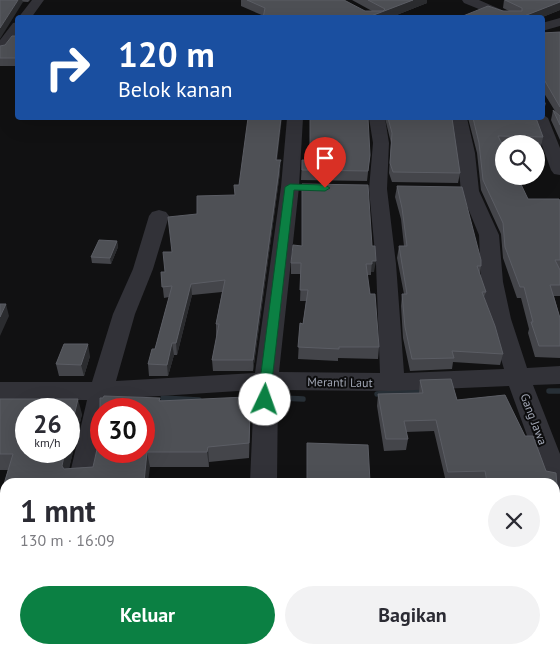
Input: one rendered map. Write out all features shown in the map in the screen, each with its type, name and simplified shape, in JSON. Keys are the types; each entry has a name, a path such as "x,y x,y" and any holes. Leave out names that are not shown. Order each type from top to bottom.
{"street":[{"path":"26,15 38,0"},
{"path":"468,0 506,15"},
{"path":"545,26 560,22"},
{"path":"2,44 15,29"},
{"path":"264,478 266,381 300,187 295,120"},
{"path":"377,120 380,144 378,189 386,264 392,382"},
{"name":"Gang Jawa","path":"459,120 466,152 461,191 488,235 492,282 500,319 518,377 556,478"},
{"path":"541,120 560,170"},
{"path":"83,478 101,391 124,314 144,269 159,216"},
{"name":"Meranti Laut","path":"0,391 101,391 266,381 392,382 560,375"}],"building":[{"path":"0,0 18,0 0,28"},
{"path":"247,0 344,0 365,11 383,11 385,9 368,0 413,0 374,15 264,15 265,8"},
{"path":"505,0 560,0 560,2 527,15 466,15 488,6 503,11 522,11 522,8"},
{"path":"560,32 560,107 545,81 545,33"},
{"path":"12,36 15,36 15,58 0,58 0,46 5,45"},
{"path":"553,110 560,116 560,125"},
{"path":"248,120 281,120 276,160 281,160 253,360 212,360 219,324 216,324 225,280 191,284 176,343 172,343 167,365 148,364 152,349 155,349 172,286 162,287 161,272 165,272 163,252 172,252 168,217 197,214 197,196 235,195 234,185 239,185"},
{"path":"310,120 368,120 370,155 368,171 302,170 302,160 310,160"},
{"path":"389,120 452,120 460,173 393,172 390,163 392,133"},
{"path":"473,120 537,120 542,135 495,135 495,185 521,185 528,199 559,199 560,201 560,260 555,260 560,270 560,285 550,285 560,318 560,346 539,346 531,322 533,322 524,287 520,287 505,247 503,223 483,180 479,143"},
{"path":"302,184 368,185 372,246 375,246 376,261 372,261 372,264 366,264 370,294 375,294 379,347 339,347 339,349 298,347 300,323 303,324 308,290 300,290 301,263 291,263 293,245 302,246"},
{"path":"397,186 462,187 481,260 481,266 477,266 486,292 482,292 503,354 452,351 454,358 412,359 405,327 402,294 407,294 399,246 407,246"},
{"path":"99,240 117,241 110,258 91,257"},
{"path":"0,304 6,304 0,317"},
{"path":"64,344 88,344 81,365 56,364"},
{"path":"451,379 457,400 505,395 525,436 533,436 546,471 556,473 556,478 486,478 485,471 448,472 436,420 404,421 408,439 386,439 378,394 423,393 420,380"},
{"path":"104,396 160,398 159,401 246,397 248,413 250,412 249,443 208,447 207,452 155,452 155,398 103,398"},
{"path":"0,399 15,399 15,463 63,463 64,469 93,467 94,463 146,463 144,478 6,478 13,454 0,454"},
{"path":"307,443 368,445 370,478 307,478"}],"waterway":[{"path":"377,394 425,390"},
{"path":"549,391 560,391"},
{"path":"163,398 199,400"},
{"path":"282,398 303,399"}],"route":[{"path":"265,400 290,187 325,188"}]}
